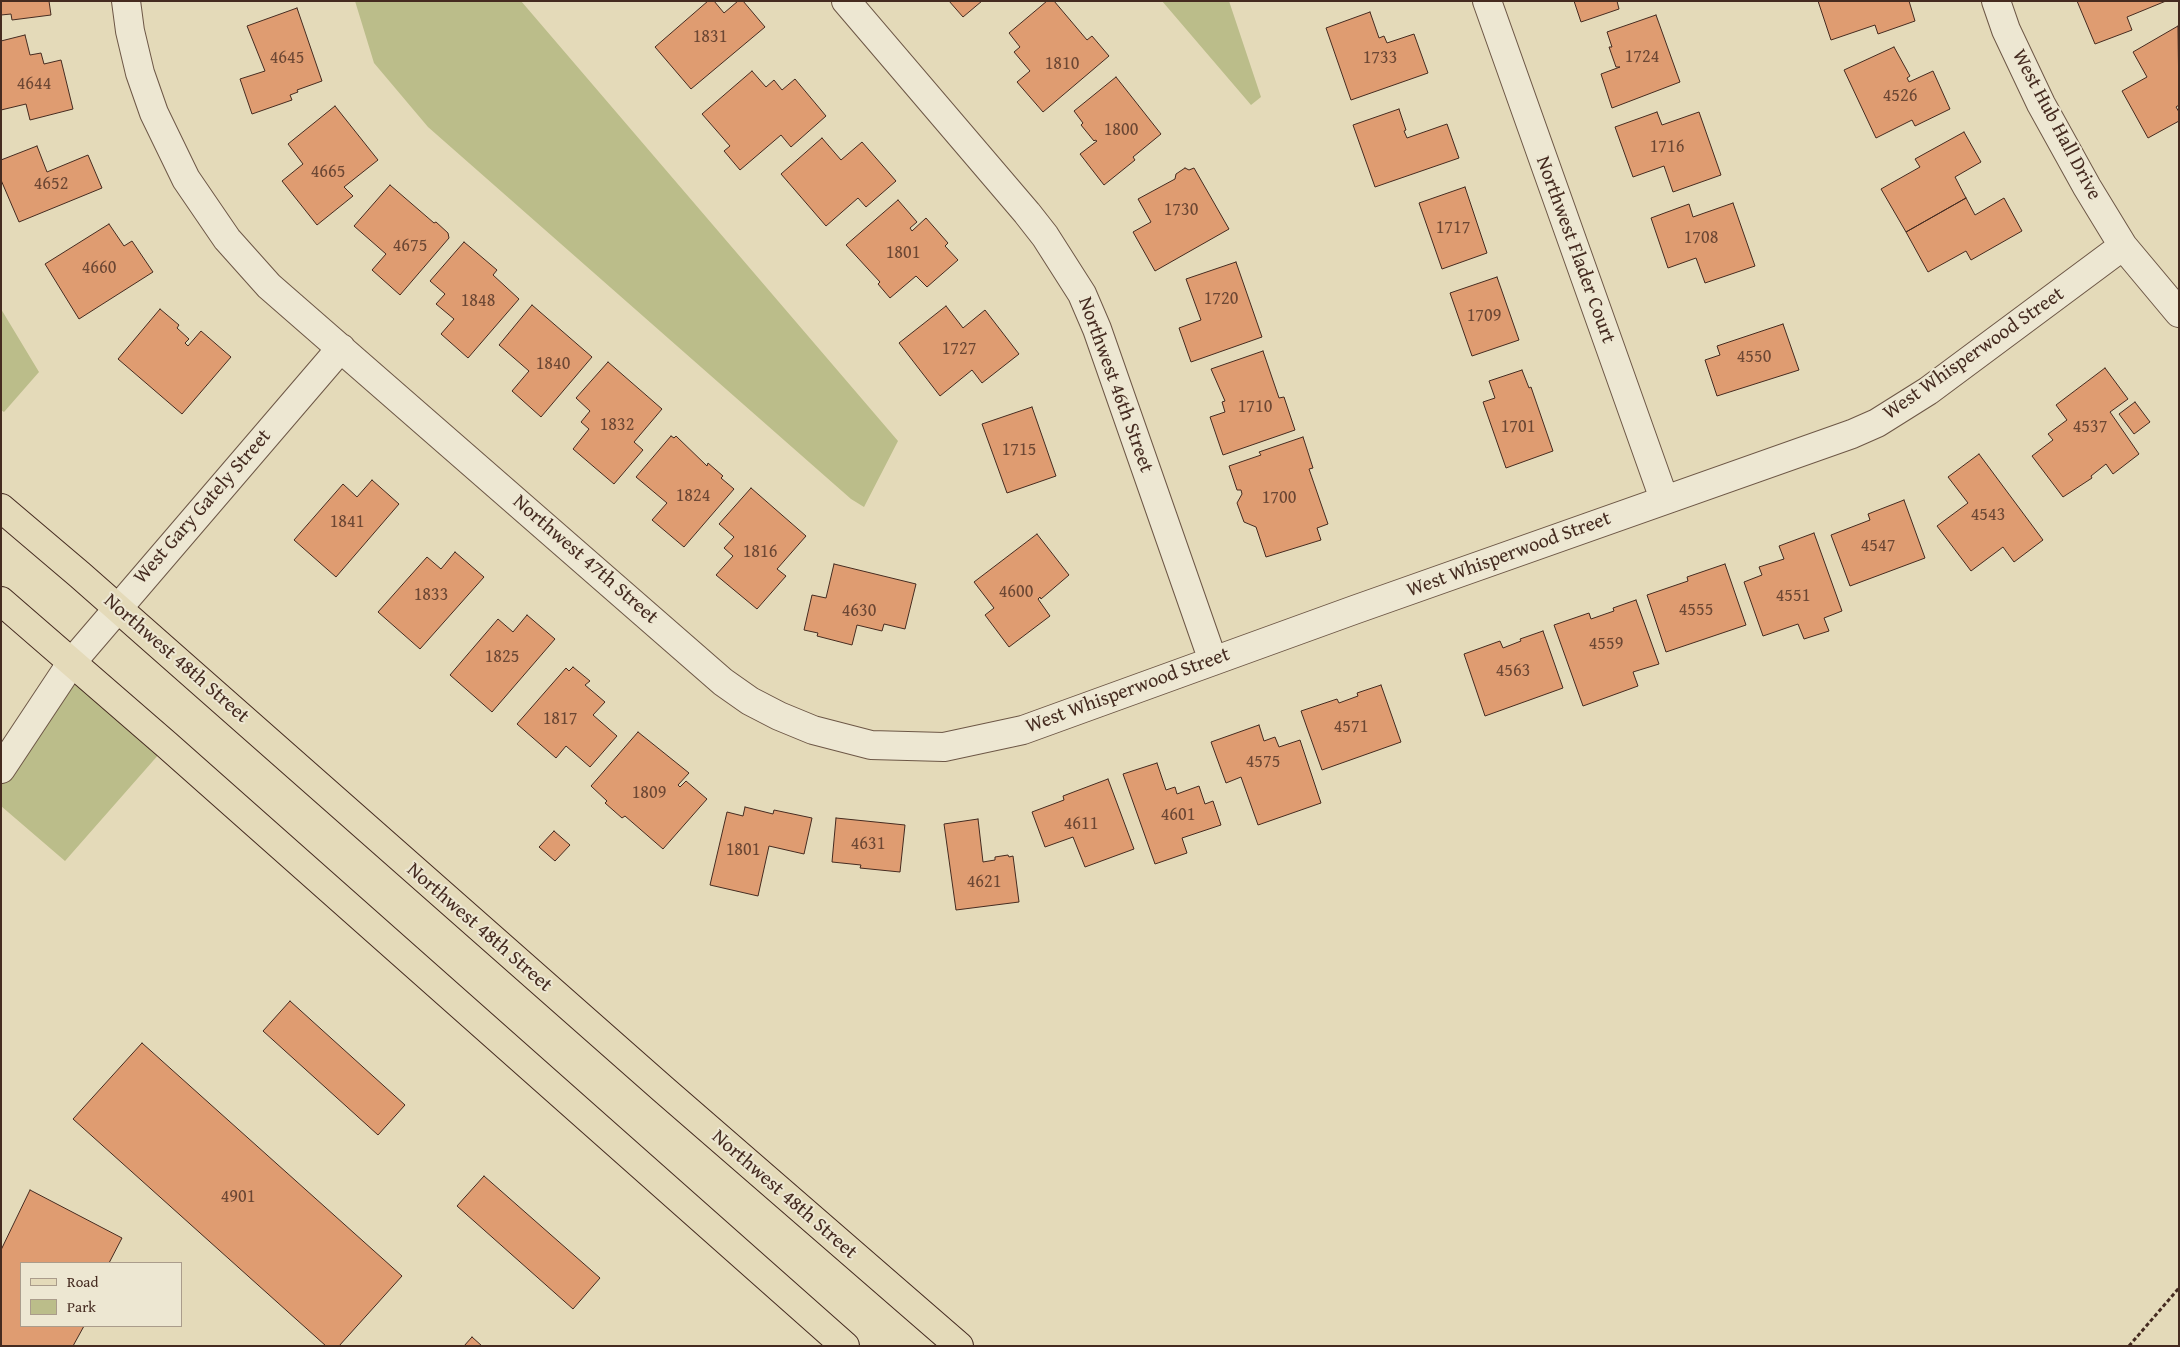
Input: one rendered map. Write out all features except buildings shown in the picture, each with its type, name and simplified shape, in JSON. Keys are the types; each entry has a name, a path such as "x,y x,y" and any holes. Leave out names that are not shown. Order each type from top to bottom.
{"main road":[{"name":"Northwest 48th Street","path":"1,508 958,1346"},
{"path":"1,601 845,1346"}],"street":[{"name":"Northwest 47th Street","path":"126,1 130,31 140,72 154,113 186,179 227,240 269,286 723,682 750,701 779,716 848,740"},
{"name":"Northwest 46th Street","path":"846,1 1027,213 1045,236 1082,294 1097,329 1213,661"},
{"name":"Northwest Flader Court","path":"1487,1 1664,499"},
{"name":"West Hub Hall Drive","path":"1996,1 2006,30 2041,104 2123,246 2179,312"},
{"name":"West Whisperwood Street","path":"848,740 871,745 944,747 1023,730 1664,499 1852,434 1877,423 1928,391 2123,246"},
{"name":"West Gary Gately Street","path":"1,769 72,662 341,348"}],"path":[{"path":"2129,1346 2179,1288"}],"green space":[{"path":"355,1 521,1 898,441 864,507 851,499 428,127 374,63"},
{"path":"1162,1 1229,1 1261,97 1251,105"},
{"path":"1,309 39,372 4,412 1,410"},
{"path":"72,662 167,745 65,861 1,806 1,769"}]}
